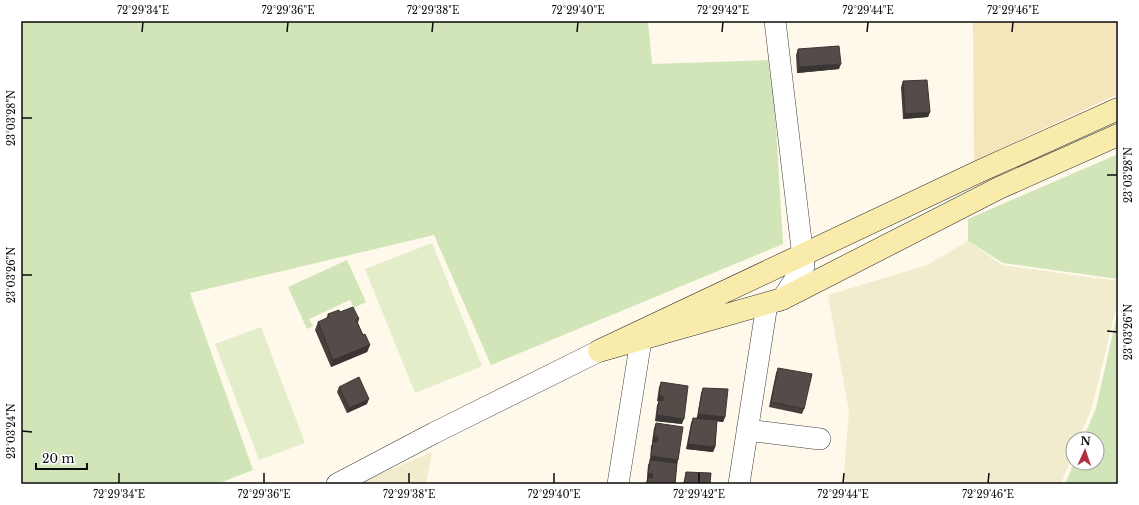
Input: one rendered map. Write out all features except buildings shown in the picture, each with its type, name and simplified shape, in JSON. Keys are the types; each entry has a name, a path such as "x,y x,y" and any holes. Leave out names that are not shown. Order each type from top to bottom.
{"street":[{"path":"739,484 747,430 775,302 804,266 776,21"},
{"path":"337,484 434,433 599,351 980,171 1118,109"},
{"path":"599,351 775,302 999,188 1118,135"},
{"path":"599,351 775,302"},
{"path":"618,484 641,340"},
{"path":"747,430 820,439"}],"shaded area":[{"path":"968,241 1002,265 1118,281 1118,301 1092,407 1082,431 1065,431 1066,471 1061,484 843,484 849,412 828,295 927,265"},
{"path":"432,452 426,484 356,484"}],"green space":[{"path":"21,21 648,21 652,64 772,60 783,244 491,365 434,235 190,293 253,470 217,484 21,484"},
{"path":"1118,154 1118,279 1003,263 968,241 968,219"},
{"path":"432,243 482,366 415,393 365,269"},
{"path":"347,260 366,302 354,308 350,300 309,319 313,326 307,329 288,287"},
{"path":"1118,310 1118,484 1065,484 1071,471 1105,471 1105,431 1086,431 1096,408"},
{"path":"261,327 305,443 259,460 215,344"}],"sand":[{"path":"973,21 1118,21 1118,94 974,161"}]}
